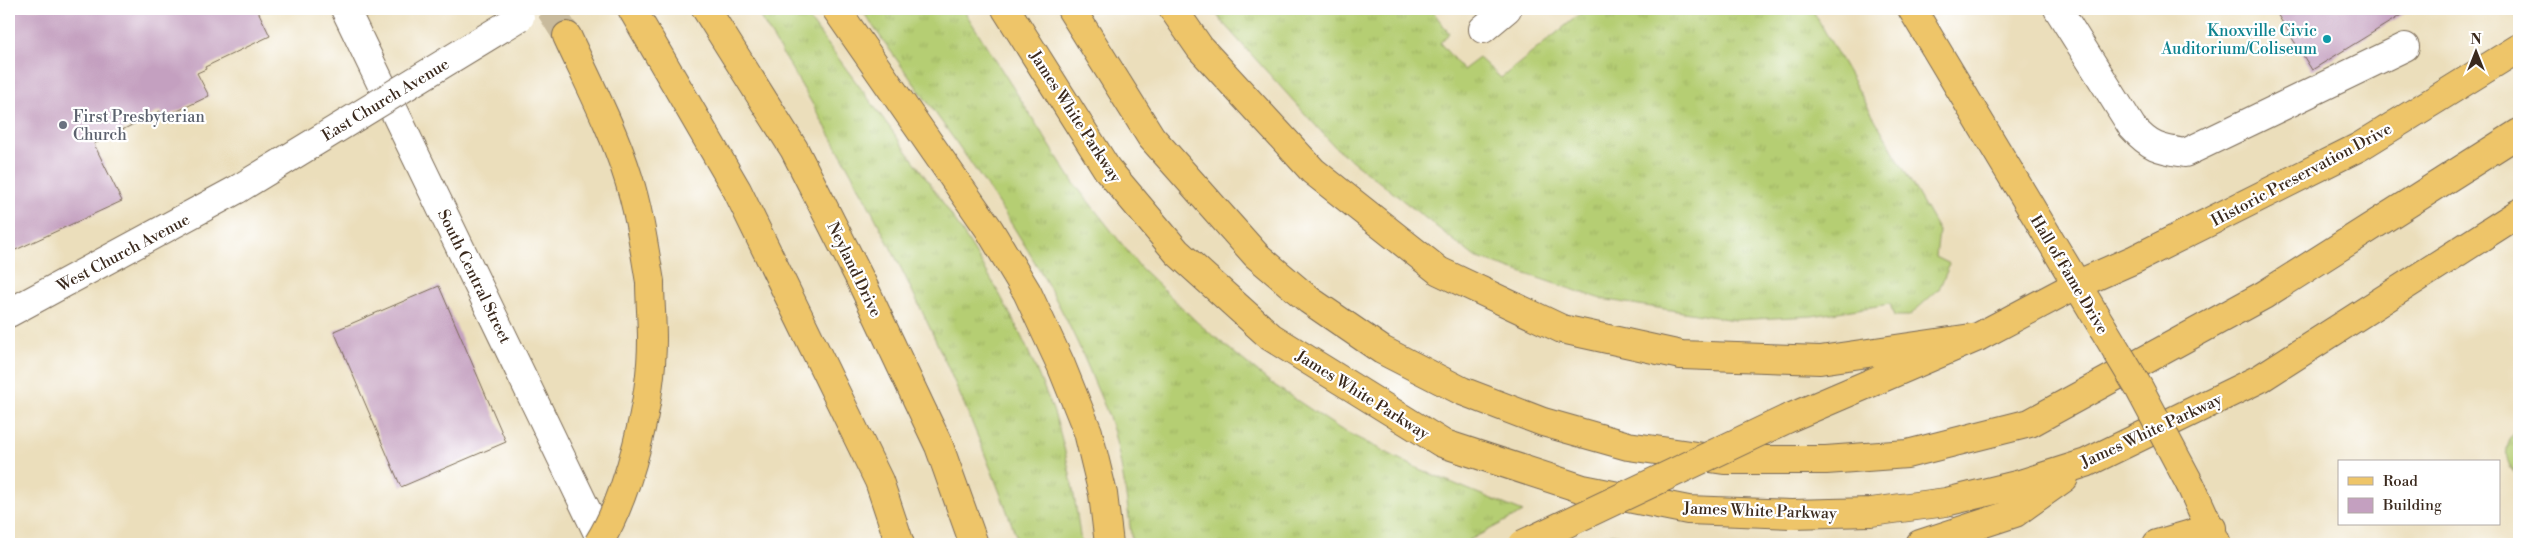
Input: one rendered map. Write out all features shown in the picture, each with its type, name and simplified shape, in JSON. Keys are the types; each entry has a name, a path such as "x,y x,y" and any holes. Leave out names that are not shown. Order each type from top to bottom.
{"main road":[{"path":"632,9 737,190 879,481 900,544"},
{"name":"Neyland Drive","path":"706,9 794,148 939,446 974,544"},
{"path":"836,9 989,229 1026,292 1061,365 1088,432 1102,494 1108,544"},
{"name":"James White Parkway","path":"1006,9 1107,169 1177,252 1271,337 1442,443 1583,488 1688,510 1791,514 1872,512 1946,502 2020,484 2086,463 2261,378 2519,213"},
{"path":"1071,9 1151,137 1256,255 1309,300 1382,350 1462,392 1543,422 1628,446 1724,460 1826,460 1907,454 2030,423 2264,295 2519,133"},
{"path":"1173,9 1200,48 1313,171 1439,271 1562,329 1681,355 1820,360 1978,337"},
{"name":"Hall of Fame Drive","path":"1912,9 2139,388 2192,486 2214,536"},
{"path":"567,36 606,122 628,177 650,282 652,341 647,390 636,443 623,491 598,544"},
{"name":"Historic Preservation Drive","path":"1978,337 2076,285 2135,260 2359,147 2519,48"},
{"path":"1523,544 1789,418 1978,337"},
{"path":"1920,544 2014,513 2086,463"},
{"path":"2157,544 2214,536"}],"street":[{"name":"South Central Street","path":"345,9 603,544"},
{"path":"1483,29 1507,9"},
{"path":"2058,9 2132,127 2145,142 2161,150 2185,153 2405,47"},
{"name":"East Church Avenue","path":"238,189 523,11"},
{"name":"West Church Avenue","path":"9,313 238,189"}],"green space":[{"path":"755,9 802,9 930,183 960,228 1014,321 1055,415 1069,467 1081,544 1019,544 993,474 964,405 902,269 832,137"},
{"path":"861,9 963,9 1073,182 1140,267 1198,323 1271,383 1340,429 1419,469 1523,512 1462,544 1132,544 1125,488 1114,433 1106,409 1067,320 1042,274 985,183"},
{"path":"1213,9 1431,9 1449,33 1440,43 1463,70 1479,58 1501,78 1586,9 1812,9 1939,231 1936,257 1950,264 1939,289 1909,316 1894,316 1890,304 1812,316 1734,320 1601,299 1475,257 1336,148 1222,22"},
{"path":"2519,427 2519,477 2509,465 2507,452 2510,439"},
{"path":"1612,534 1667,544 1581,544 1598,536"}],"building":[{"name":"First Presbyterian Church","path":"9,9 257,9 270,36 205,67 206,69 197,73 209,96 163,118 160,111 94,144 122,201 9,253"},
{"name":"Knoxville Civic Auditorium/Coliseum","path":"2274,9 2411,9 2312,70"},
{"path":"439,286 506,442 401,487 334,331"}],"tunnel":[{"path":"550,9 567,36"}],"place":[{"name":"Knoxville Civic Auditorium/Coliseum","path":"2327,39"},
{"name":"First Presbyterian Church","path":"63,125"}]}
